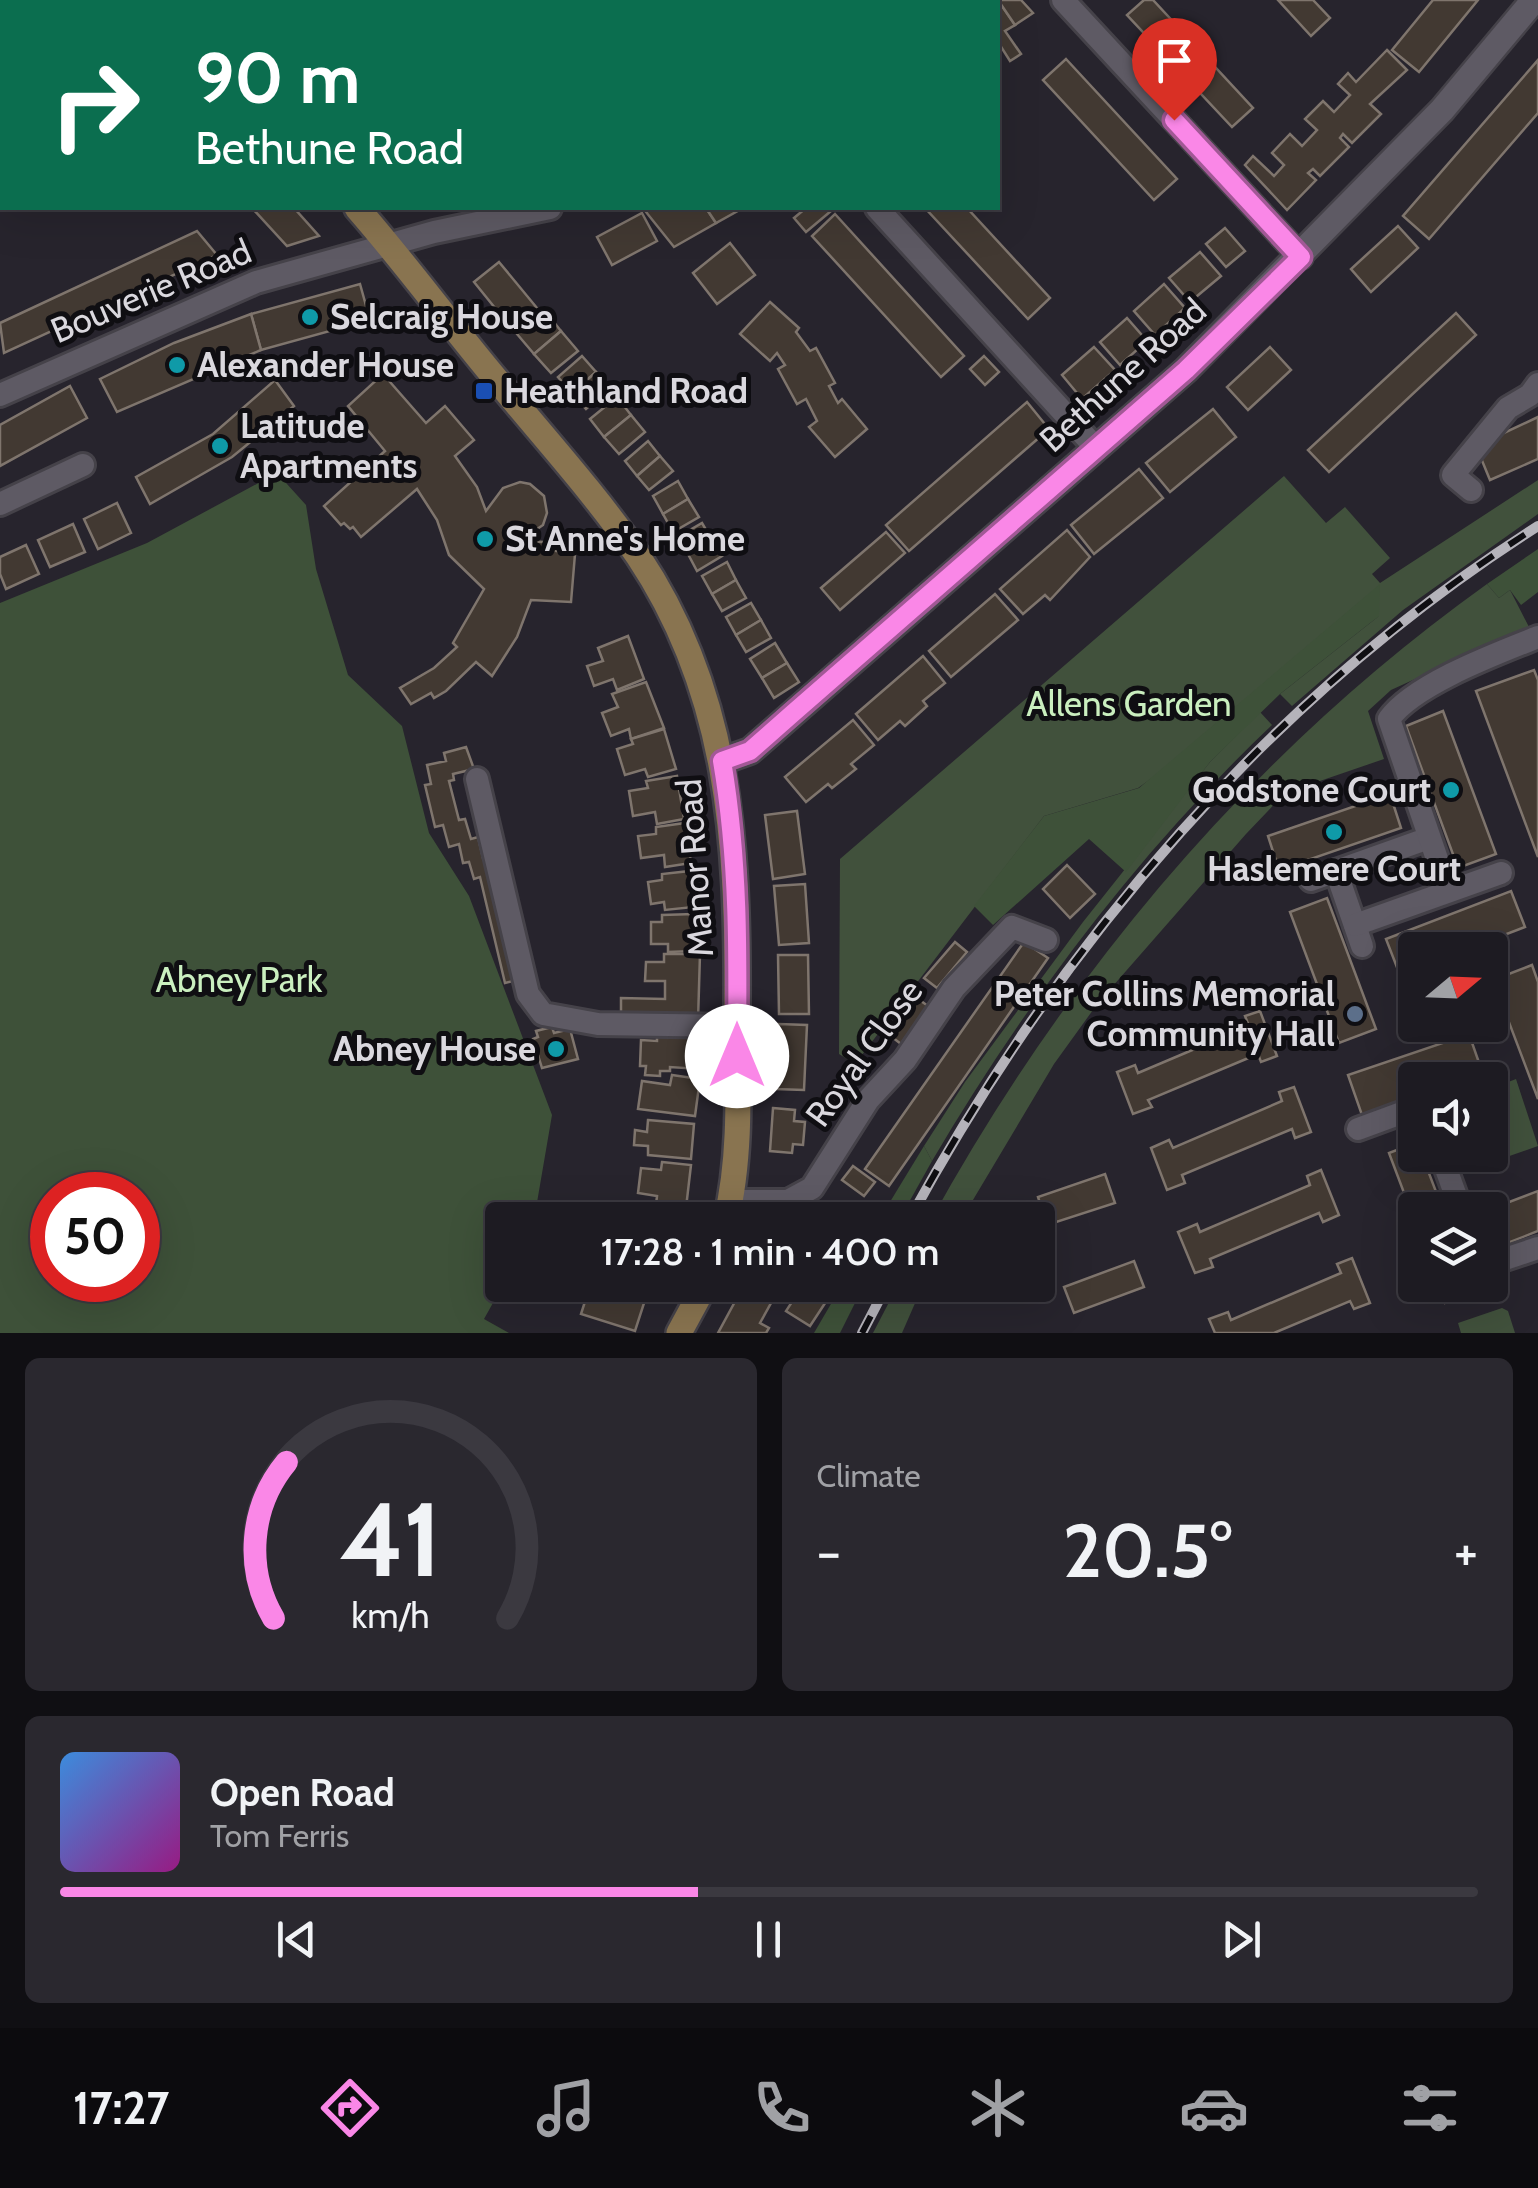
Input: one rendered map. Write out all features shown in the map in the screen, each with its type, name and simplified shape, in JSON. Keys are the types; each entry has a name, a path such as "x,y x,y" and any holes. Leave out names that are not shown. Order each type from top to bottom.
{"main road":[{"name":"Manor Road","path":"358,210 498,383 562,454 640,560 692,660 722,761 733,827 738,905 737,1116 729,1202"},
{"path":"679,1333 696,1302"}],"street":[{"path":"1063,0 1301,257"},
{"name":"Bethune Road","path":"722,761 750,751 1186,370 1442,110 1534,0"},
{"path":"390,245 541,210"},
{"path":"879,210 1096,447"},
{"name":"Bouverie Road","path":"0,394 256,282 390,245"},
{"path":"1471,490 1453,476 1508,408 1530,395 1538,384"},
{"path":"0,504 83,465"},
{"path":"1448,891 1389,719 1400,708 1476,662 1538,637"},
{"path":"478,779 528,994 543,1014 598,1024 737,1026"},
{"path":"1311,880 1429,838"},
{"path":"1336,871 1358,935 1448,891 1500,873"},
{"name":"Royal Close","path":"781,1202 812,1188 868,1100 905,1060 954,988 1012,927 1046,940"},
{"path":"1358,1129 1398,1114"},
{"path":"1508,1258 1538,1248"}],"green space":[{"name":"Abney Park","path":"277,473 306,505 316,569 348,675 402,726 429,833 469,896 552,1115 537,1202 485,1202 485,1302 494,1302 484,1319 509,1333 0,1333 0,603 147,543"},
{"name":"Allens Garden","path":"1284,476 1326,523 1345,507 1390,558 1372,574 1380,583 1538,480 1538,514 1403,610 1292,706 1280,694 1379,616 1138,788 1044,816 855,1064 839,1054 840,859"},
{"path":"1538,549 1538,592 1521,605 1510,590 1499,598 1487,584"},
{"path":"1380,584 1379,616 1280,694 1210,762 1126,872 1089,839 993,925 974,906 1044,816 1139,788"},
{"path":"1487,584 1499,598 1510,590 1529,627 1391,690 1368,711 1384,759 1285,793 1098,1003 1054,1064 972,1202 942,1202 1043,1039 1173,871 1321,719 1402,649"},
{"path":"1260,712 1272,725 1176,824 1087,931 1006,1044 932,1161 924,1146 965,1082 1083,922 1210,762"},
{"path":"1516,1079 1538,1146 1508,1156 1508,1082"},
{"path":"924,1146 932,1161 909,1202 890,1202"},
{"path":"832,1302 856,1302 840,1333 814,1333"},
{"path":"889,1302 916,1302 902,1333 873,1333"},
{"path":"1502,1308 1508,1311 1515,1333 1461,1333 1458,1323"}],"building":[{"path":"1000,0 1021,0 1033,13 1015,25"},
{"path":"1144,0 1153,0 1253,108 1232,127 1127,15"},
{"path":"1278,0 1313,0 1330,18 1311,36"},
{"path":"1433,0 1478,0 1419,72 1392,50"},
{"path":"1000,3 1015,25 1005,31 1021,54 1010,61 1000,45"},
{"path":"1387,50 1407,70 1370,104 1381,114 1352,143 1343,134 1340,138 1349,147 1320,176 1313,169 1308,173 1316,180 1287,210 1245,165 1253,156 1274,176 1284,165 1272,153 1290,134 1302,146 1317,130 1305,119 1323,101 1334,112 1350,95 1338,84 1348,73 1356,82"},
{"path":"1066,59 1177,179 1154,200 1043,80"},
{"path":"1538,60 1538,113 1429,239 1403,216"},
{"path":"254,210 296,210 319,236 287,246"},
{"path":"707,210 716,223 674,247 646,212"},
{"path":"707,210 739,210 716,223"},
{"path":"804,210 831,211 806,232 794,218"},
{"path":"927,210 969,210 1050,298 1028,319"},
{"path":"642,213 657,241 612,265 597,237"},
{"path":"835,214 964,356 941,377 812,236"},
{"path":"1398,226 1418,248 1371,292 1351,269"},
{"path":"1225,228 1245,251 1226,267 1206,244"},
{"path":"197,231 217,255 4,353 0,323"},
{"path":"730,243 755,275 717,304 693,273"},
{"path":"1200,252 1221,276 1190,302 1169,278"},
{"path":"499,262 537,308 512,329 474,282"},
{"name":"Selcraig House","path":"360,284 370,320 261,350 251,314"},
{"path":"1164,284 1185,308 1155,335 1134,311"},
{"path":"770,302 799,328 796,332 810,351 816,348 835,383 829,386 838,403 842,399 867,429 835,457 809,427 817,421 806,399 797,404 778,369 785,365 777,353 770,361 740,334"},
{"path":"545,311 561,331 534,354 517,334"},
{"path":"1456,313 1476,335 1329,472 1308,450"},
{"name":"Alexander House","path":"251,314 261,350 117,412 100,379 174,343"},
{"path":"1127,318 1147,341 1120,365 1100,342"},
{"path":"561,331 578,351 551,373 534,354"},
{"path":"1094,347 1115,370 1082,399 1062,375"},
{"path":"1270,347 1291,370 1248,410 1227,387"},
{"path":"582,356 596,372 572,393 558,377"},
{"path":"984,356 999,372 985,385 970,369"},
{"path":"596,372 610,388 586,409 572,393"},
{"name":"St Anne's Home","path":"383,374 426,423 445,406 474,440 455,456 477,487 486,511 503,488 520,482 530,484 544,496 547,513 543,525 527,536 529,541 557,543 556,551 575,554 571,602 531,600 517,637 492,676 476,662 446,691 434,698 431,693 411,704 400,688 434,668 457,647 453,643 484,589 449,555 437,520 417,489 361,537 353,527 341,525 324,506 385,451 348,406"},
{"name":"Latitude Apartments","path":"275,380 294,406 232,457 150,504 136,477 213,434"},
{"path":"70,386 87,418 0,466 0,425"},
{"path":"617,397 631,415 604,437 590,419"},
{"path":"1027,402 1049,429 909,551 886,525"},
{"path":"1213,409 1236,437 1170,492 1146,463"},
{"path":"631,415 645,432 619,454 604,437"},
{"path":"1538,417 1538,459 1490,480 1476,446"},
{"path":"648,441 660,456 637,476 625,461"},
{"path":"660,456 673,471 649,490 637,476"},
{"path":"1139,469 1163,498 1094,554 1071,525"},
{"path":"678,481 688,499 663,514 653,496"},
{"path":"688,499 699,517 673,532 663,514"},
{"path":"117,503 131,533 98,549 84,519"},
{"path":"702,523 712,540 688,554 678,537"},
{"path":"73,524 85,552 50,567 38,540"},
{"path":"1067,530 1090,557 1050,600 1045,595 1023,614 1000,589"},
{"path":"886,532 905,553 840,610 821,588"},
{"path":"712,540 722,556 697,571 688,554"},
{"path":"26,545 39,574 6,589 0,574 0,557"},
{"path":"727,562 736,580 712,594 702,576"},
{"path":"736,580 746,598 722,611 712,594"},
{"path":"995,594 1018,620 951,677 929,651"},
{"path":"751,603 761,620 736,635 726,617"},
{"path":"761,620 771,638 746,652 736,635"},
{"path":"628,636 644,679 617,690 613,679 594,686 587,666 603,661 598,648"},
{"path":"775,643 787,663 762,678 750,659"},
{"path":"923,656 945,683 923,701 927,706 905,726 900,721 878,740 856,714"},
{"path":"787,663 799,682 774,698 762,678"},
{"path":"1534,670 1538,680 1538,857 1476,691"},
{"path":"646,682 664,728 631,739 629,729 611,736 602,713 618,707 612,694"},
{"name":"Godstone Court","path":"1443,711 1496,854 1458,868 1406,726"},
{"path":"853,720 874,745 851,764 856,769 806,802 785,777"},
{"path":"664,729 676,769 648,777 645,769 625,775 617,749 633,744 631,739"},
{"path":"466,747 474,769 453,774 454,780 449,781 459,820 465,819 471,839 478,837 483,858 492,855 521,979 505,983 480,877 474,879 469,862 463,863 459,844 449,847 443,825 435,827 425,785 431,784 427,765 446,761 444,753"},
{"path":"677,776 684,819 657,824 655,812 633,816 629,791 648,788 646,781"},
{"name":"Haslemere Court","path":"1390,794 1401,828 1279,870 1268,836"},
{"path":"797,811 805,874 773,879 765,815"},
{"path":"685,823 691,863 665,867 664,855 641,858 638,836 656,834 656,827"},
{"path":"1067,865 1095,894 1070,918 1043,889"},
{"path":"690,871 694,907 665,910 664,902 651,904 648,882 662,880 662,874"},
{"path":"805,884 809,943 779,945 774,886"},
{"path":"1511,891 1525,927 1508,934 1404,932"},
{"path":"1327,898 1376,1029 1339,1043 1290,912"},
{"path":"694,914 694,951 668,952 668,944 651,944 651,922 662,922 662,915"},
{"path":"1398,934 1398,970 1386,939"},
{"path":"955,942 967,952 937,988 924,978"},
{"path":"1024,942 1048,958 889,1186 865,1169"},
{"path":"664,954 700,954 698,1021 621,1018 621,998 665,999 665,981 645,981 646,962 664,962"},
{"path":"778,955 808,955 809,1014 779,1014"},
{"path":"1532,965 1538,982 1538,1099 1508,1020 1508,974"},
{"path":"914,996 928,1006 901,1044 888,1034"},
{"path":"1260,1011 1277,1056 1261,1062 1258,1054 1148,1100 1152,1107 1133,1114 1117,1072 1135,1065 1138,1073 1249,1026 1245,1016"},
{"path":"778,1024 807,1025 804,1090 775,1089"},
{"name":"Abney House","path":"552,1027 554,1033 570,1029 578,1059 542,1068 533,1039 538,1037 536,1031"},
{"path":"699,1031 699,1069 670,1067 670,1071 660,1071 660,1076 645,1075 646,1066 640,1066 641,1040 657,1041 657,1034"},
{"path":"1445,1042 1472,1042 1479,1062 1398,1062 1398,1106 1363,1118 1348,1075"},
{"path":"672,1075 700,1079 695,1116 638,1109 642,1081 670,1085"},
{"path":"1294,1087 1311,1132 1295,1138 1292,1129 1182,1175 1185,1183 1167,1190 1151,1148 1169,1140 1173,1148 1282,1101 1279,1092"},
{"path":"773,1108 795,1110 794,1121 805,1122 803,1145 793,1144 792,1153 770,1151"},
{"path":"648,1120 694,1124 691,1159 648,1155 648,1146 634,1145 635,1130 647,1132"},
{"path":"1398,1150 1398,1172 1428,1172 1436,1192 1404,1192 1389,1153"},
{"path":"662,1162 691,1165 687,1202 656,1202 657,1196 638,1193 641,1168 661,1170"},
{"path":"853,1166 875,1182 864,1196 842,1180"},
{"path":"1321,1170 1339,1215 1323,1222 1319,1213 1210,1259 1213,1267 1195,1273 1178,1232 1197,1224 1200,1232 1310,1185 1307,1176"},
{"path":"1105,1174 1115,1203 1055,1222 1055,1202 1040,1202 1038,1197"},
{"path":"1538,1191 1538,1231 1508,1243 1508,1202"},
{"path":"1352,1258 1370,1303 1354,1309 1350,1301 1274,1333 1215,1333 1209,1319 1228,1312 1231,1320 1341,1273 1337,1264"},
{"path":"1134,1261 1144,1287 1074,1313 1064,1287"},
{"path":"585,1302 644,1302 635,1331 581,1314"},
{"path":"735,1302 772,1302 760,1323 769,1328 766,1333 718,1333"},
{"path":"792,1302 826,1302 810,1326 786,1311"}],"railway":[{"path":"919,1202 968,1118 1033,1019 1104,924 1180,833 1262,747 1349,667 1441,593 1538,526"},
{"path":"862,1333 878,1302"}],"place":[{"name":"Selcraig House","path":"310,317"},
{"name":"Alexander House","path":"177,365"},
{"name":"Heathland Road","path":"484,391"},
{"name":"Latitude Apartments","path":"220,446"},
{"name":"St Anne's Home","path":"485,539"},
{"name":"Godstone Court","path":"1451,790"},
{"name":"Haslemere Court","path":"1334,832"},
{"name":"Peter Collins Memorial Community Hall","path":"1355,1014"},
{"name":"Abney House","path":"556,1049"}],"route":[{"path":"737,1056 738,905 733,827 722,761 750,751 1186,370 1301,257 1174,120"}]}
